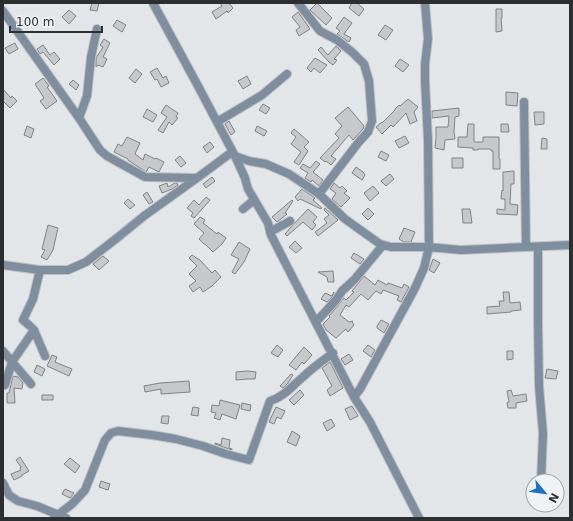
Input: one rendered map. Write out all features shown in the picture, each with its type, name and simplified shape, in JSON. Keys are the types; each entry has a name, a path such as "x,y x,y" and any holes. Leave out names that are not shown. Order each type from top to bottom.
{"street":[{"path":"354,397 415,288 424,268 429,247 428,140 425,81 425,64 428,39 426,3"},
{"path":"154,4 234,154 245,178 248,189 268,223 270,232 354,397 370,422 419,518"},
{"path":"300,4 320,31 337,40 364,64 369,82 372,121 368,132 319,194"},
{"path":"3,11 100,150 107,156 145,177 197,178"},
{"path":"79,118 87,96 91,56 97,29"},
{"path":"217,122 262,95 287,74"},
{"path":"524,102 526,247"},
{"path":"234,154 249,161 266,164 290,174 319,194 345,218 383,245 390,247 429,247 461,250 570,246"},
{"path":"3,265 40,270 68,270 86,262 144,216 197,178 234,154"},
{"path":"243,209 254,200"},
{"path":"270,232 290,221"},
{"path":"316,322 383,245"},
{"path":"538,247 539,378 543,434 541,473"},
{"path":"40,270 33,299 23,320 34,330 45,356"},
{"path":"5,385 12,362 34,330"},
{"path":"3,351 31,384"},
{"path":"56,516 72,504 85,490 105,440 112,433 118,431 176,439 249,460 270,401 285,393 332,353"},
{"path":"3,483 9,495 18,501 37,506 56,516 66,518"}],"building":[{"path":"92,3 99,3 97,11 90,10"},
{"path":"220,3 229,3 233,8 228,13 227,11 216,19 212,12 222,6"},
{"path":"317,3 332,18 326,25 310,10"},
{"path":"352,3 357,3 364,9 359,16 349,8"},
{"path":"496,9 502,9 502,31 496,32"},
{"path":"69,10 76,16 69,24 62,17"},
{"path":"298,12 310,29 299,36 296,30 300,27 292,17"},
{"path":"344,17 352,23 344,34 351,38 349,42 337,34 340,31 336,28"},
{"path":"117,20 126,25 122,32 113,26"},
{"path":"385,25 393,30 386,40 378,35"},
{"path":"104,39 110,43 103,57 107,59 103,67 98,65 96,67 96,58 103,47 100,45"},
{"path":"15,43 18,49 9,54 5,48"},
{"path":"43,45 50,55 54,52 60,59 54,65 43,52 40,54 37,49"},
{"path":"336,46 341,51 334,59 337,60 333,65 318,50 321,47 328,55"},
{"path":"315,58 327,65 320,73 314,68 311,72 307,68"},
{"path":"400,59 409,65 403,72 395,66"},
{"path":"157,68 163,78 166,76 169,83 161,87 157,79 155,80 150,72"},
{"path":"136,69 142,74 135,83 129,78"},
{"path":"247,76 251,84 243,89 238,81"},
{"path":"43,78 49,86 47,87 57,101 46,109 40,101 44,98 35,84"},
{"path":"73,80 79,85 76,90 69,84"},
{"path":"3,89 11,98 12,96 17,101 10,108 3,101"},
{"path":"506,92 518,93 517,106 506,105"},
{"path":"408,99 418,107 414,112 417,121 410,124 406,113 393,127 391,125 382,134 376,127 382,123 399,105 400,106"},
{"path":"263,104 270,108 266,114 259,110"},
{"path":"166,105 178,113 176,117 178,118 172,125 169,122 163,133 158,130 167,117 161,113"},
{"path":"348,107 364,126 353,140 349,135 331,156 336,159 331,165 320,158 339,138 335,134 342,126 335,118"},
{"path":"459,108 459,116 455,117 455,139 445,140 444,150 435,148 436,127 448,127 449,116 432,118 432,111"},
{"path":"147,109 157,115 153,122 143,117"},
{"path":"534,112 544,112 544,124 535,125"},
{"path":"229,121 235,132 231,135 225,124"},
{"path":"468,124 474,124 474,142 483,142 483,137 499,137 500,169 493,169 493,151 491,151 491,149 473,150 473,148 458,147 458,137 467,137"},
{"path":"501,124 508,124 509,132 501,132"},
{"path":"27,126 34,129 31,138 24,135"},
{"path":"257,126 267,131 264,136 255,131"},
{"path":"294,129 309,142 304,147 308,151 299,165 294,162 301,152 291,144 296,137 291,133"},
{"path":"405,136 409,143 399,148 395,141"},
{"path":"127,137 140,143 135,154 143,160 145,154 164,162 159,172 149,167 146,172 128,159 114,152 118,144 122,146"},
{"path":"542,138 547,139 547,149 541,149"},
{"path":"210,142 214,147 207,153 203,147"},
{"path":"381,151 389,155 386,161 378,157"},
{"path":"180,156 186,163 181,167 175,160"},
{"path":"452,158 463,158 463,168 452,168"},
{"path":"316,161 320,164 313,172 323,180 319,186 312,180 311,182 305,178 308,173 300,168 303,164 310,168"},
{"path":"356,167 365,175 362,180 352,173"},
{"path":"514,171 514,184 511,184 510,204 518,205 517,215 497,214 497,209 505,210 505,199 501,199 502,190 503,191 503,172"},
{"path":"390,174 394,179 386,186 381,181"},
{"path":"212,177 215,181 206,188 203,184"},
{"path":"167,183 168,187 175,183 178,185 162,193 159,186"},
{"path":"334,183 340,188 342,186 347,191 344,193 350,198 341,207 332,199 336,193 330,189"},
{"path":"373,186 379,193 370,201 364,193"},
{"path":"302,189 315,198 313,200 322,208 321,209 300,199 298,201 295,197"},
{"path":"147,192 153,202 149,204 143,195"},
{"path":"206,197 210,200 194,218 191,216 193,213 187,208 194,200 199,205"},
{"path":"128,199 135,205 130,209 124,203"},
{"path":"292,200 293,201 285,213 287,214 277,222 272,217"},
{"path":"325,208 338,220 318,236 315,232 327,223 324,219 329,215 324,210"},
{"path":"368,208 374,214 368,220 362,214"},
{"path":"308,209 317,217 313,222 316,225 312,230 303,222 287,236 285,234"},
{"path":"462,209 470,209 472,223 463,223"},
{"path":"200,217 205,220 203,223 217,234 218,232 226,238 213,252 199,239 204,233 194,224"},
{"path":"48,225 58,228 53,250 47,260 41,257 45,250 42,249"},
{"path":"404,228 415,232 411,242 404,242 399,239"},
{"path":"295,241 302,248 296,253 289,247"},
{"path":"239,242 250,249 244,262 235,274 232,272 239,259 231,255"},
{"path":"354,253 364,259 360,264 351,258"},
{"path":"192,255 199,259 212,273 215,270 221,277 203,292 200,287 193,292 189,286 196,281 189,274 197,266 189,258"},
{"path":"103,256 109,261 99,270 93,264"},
{"path":"433,259 440,263 434,273 429,270"},
{"path":"333,271 334,282 328,282 327,277 318,272"},
{"path":"364,276 375,285 378,280 387,285 388,283 402,288 404,284 409,287 401,302 397,300 399,296 383,290 381,294 376,291 368,300 361,294 349,307 346,305 340,315 349,322 353,321 352,322 354,325 348,332 346,329 336,338 326,330 323,324 344,298 346,300 354,292 352,291"},
{"path":"334,292 332,297 327,302 321,299 325,293 332,296"},
{"path":"503,292 509,292 510,303 520,302 521,310 487,314 487,307 500,306 499,301 504,301"},
{"path":"381,320 389,324 384,333 377,328"},
{"path":"277,345 283,350 278,357 271,353"},
{"path":"368,345 375,350 371,357 363,351"},
{"path":"304,347 312,355 304,364 302,362 296,370 289,365"},
{"path":"507,351 513,351 513,359 507,360"},
{"path":"349,354 353,360 345,365 341,359"},
{"path":"52,355 57,357 55,362 72,369 69,376 47,366"},
{"path":"330,362 343,388 330,396 327,390 332,386 322,368"},
{"path":"37,365 45,369 42,376 34,372"},
{"path":"547,369 558,371 556,379 545,378"},
{"path":"236,372 256,372 255,379 236,380"},
{"path":"291,374 293,375 288,383 283,388 280,386"},
{"path":"13,376 18,377 23,383 22,389 14,388 15,403 7,403 7,393 9,393"},
{"path":"189,381 190,392 161,394 161,389 145,392 144,386 160,383"},
{"path":"300,390 304,395 294,405 289,400"},
{"path":"511,390 513,396 526,394 527,401 516,403 516,408 508,408 507,403 509,402 507,391"},
{"path":"42,395 53,395 53,400 42,400"},
{"path":"220,400 240,405 236,419 222,414 220,420 214,418 216,413 211,412 212,405 219,406"},
{"path":"242,403 251,405 250,411 241,409"},
{"path":"352,406 358,416 350,420 345,409"},
{"path":"193,407 199,408 198,416 191,415"},
{"path":"276,407 285,411 281,419 277,417 274,424 269,422"},
{"path":"162,416 169,416 168,424 161,423"},
{"path":"331,419 335,426 327,431 323,423"},
{"path":"292,431 300,436 296,446 287,442"},
{"path":"222,438 230,440 229,448 232,450 215,444 221,445"},
{"path":"20,457 29,471 14,480 11,474 21,470 21,467 16,460"},
{"path":"70,458 80,466 75,473 64,464"},
{"path":"101,481 110,484 108,490 99,487"},
{"path":"65,489 74,493 70,498 62,494"}]}
